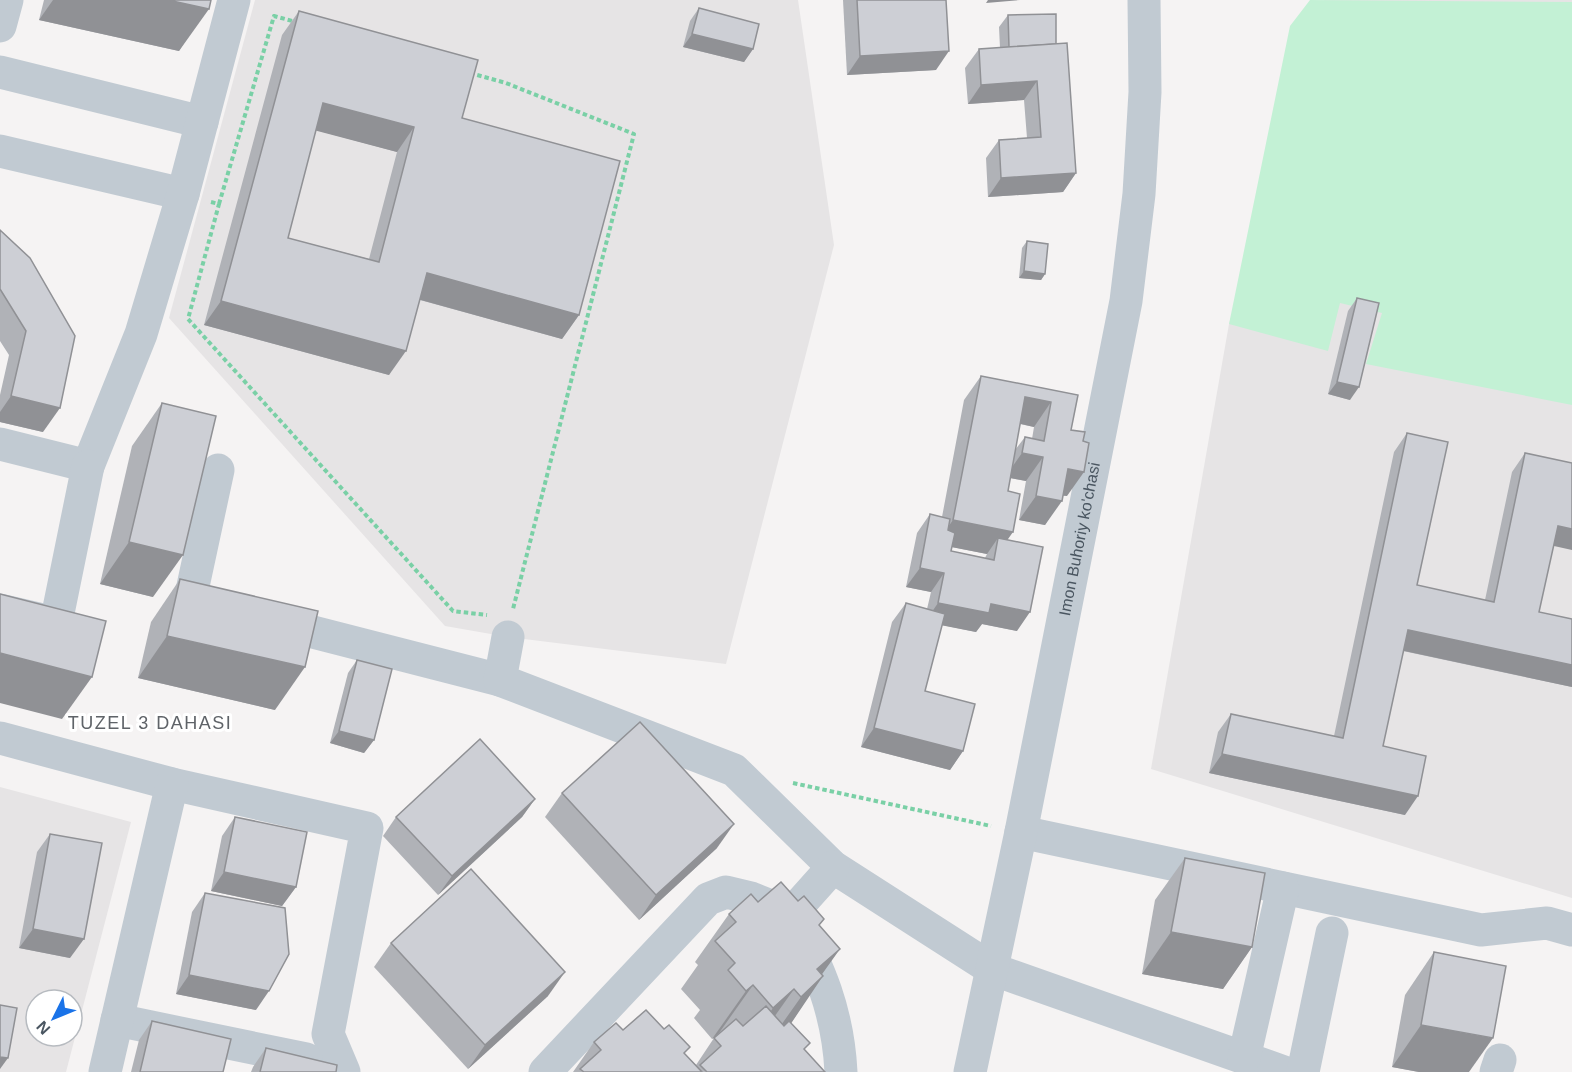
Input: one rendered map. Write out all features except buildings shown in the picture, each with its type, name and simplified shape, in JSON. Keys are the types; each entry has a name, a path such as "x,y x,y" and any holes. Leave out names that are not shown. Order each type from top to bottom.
{"street":[{"path":"0,26 7,0"},
{"path":"0,610 56,623 88,466 141,333 183,194 234,0"},
{"name":"Imon Buhoriy ko'chasi","path":"969,1072 1021,832 1126,301 1139,194 1145,92 1144,0"},
{"path":"0,72 202,122"},
{"path":"0,151 183,194"},
{"path":"0,444 88,466"},
{"path":"218,470 190,600 500,680 734,770 833,867 992,969 1284,1072"},
{"path":"500,680 509,628"},
{"path":"0,738 172,783 367,828 328,1034 343,1069"},
{"path":"105,1072 172,783"},
{"path":"1021,832 1481,930 1547,923 1572,930"},
{"path":"791,914 833,867"},
{"path":"1244,1058 1283,888"},
{"path":"545,1072 708,899 726,892 751,898 791,914 820,970 839,1043 841,1072"},
{"path":"1303,1072 1332,933"},
{"path":"117,1020 343,1069"}],"path":[{"path":"307,26 274,16 188,319 453,611 509,628 634,134 506,83 462,70"},
{"path":"183,194 219,204"},
{"path":"791,783 1021,832"}],"shaded area":[{"path":"255,0 798,0 834,245 726,664 508,637 445,626 169,318"},
{"path":"1324,0 1572,0 1572,898 1151,769 1229,324"},
{"path":"0,787 131,822 84,1003 84,988 24,988 24,1048 72,1048 66,1072 0,1072"}],"green space":[{"path":"1310,0 1572,2 1572,405 1366,364 1382,313 1340,303 1328,351 1229,324 1290,26"}],"district":[{"name":"TUZEL 3 DAHASI","path":"150,723"}]}
